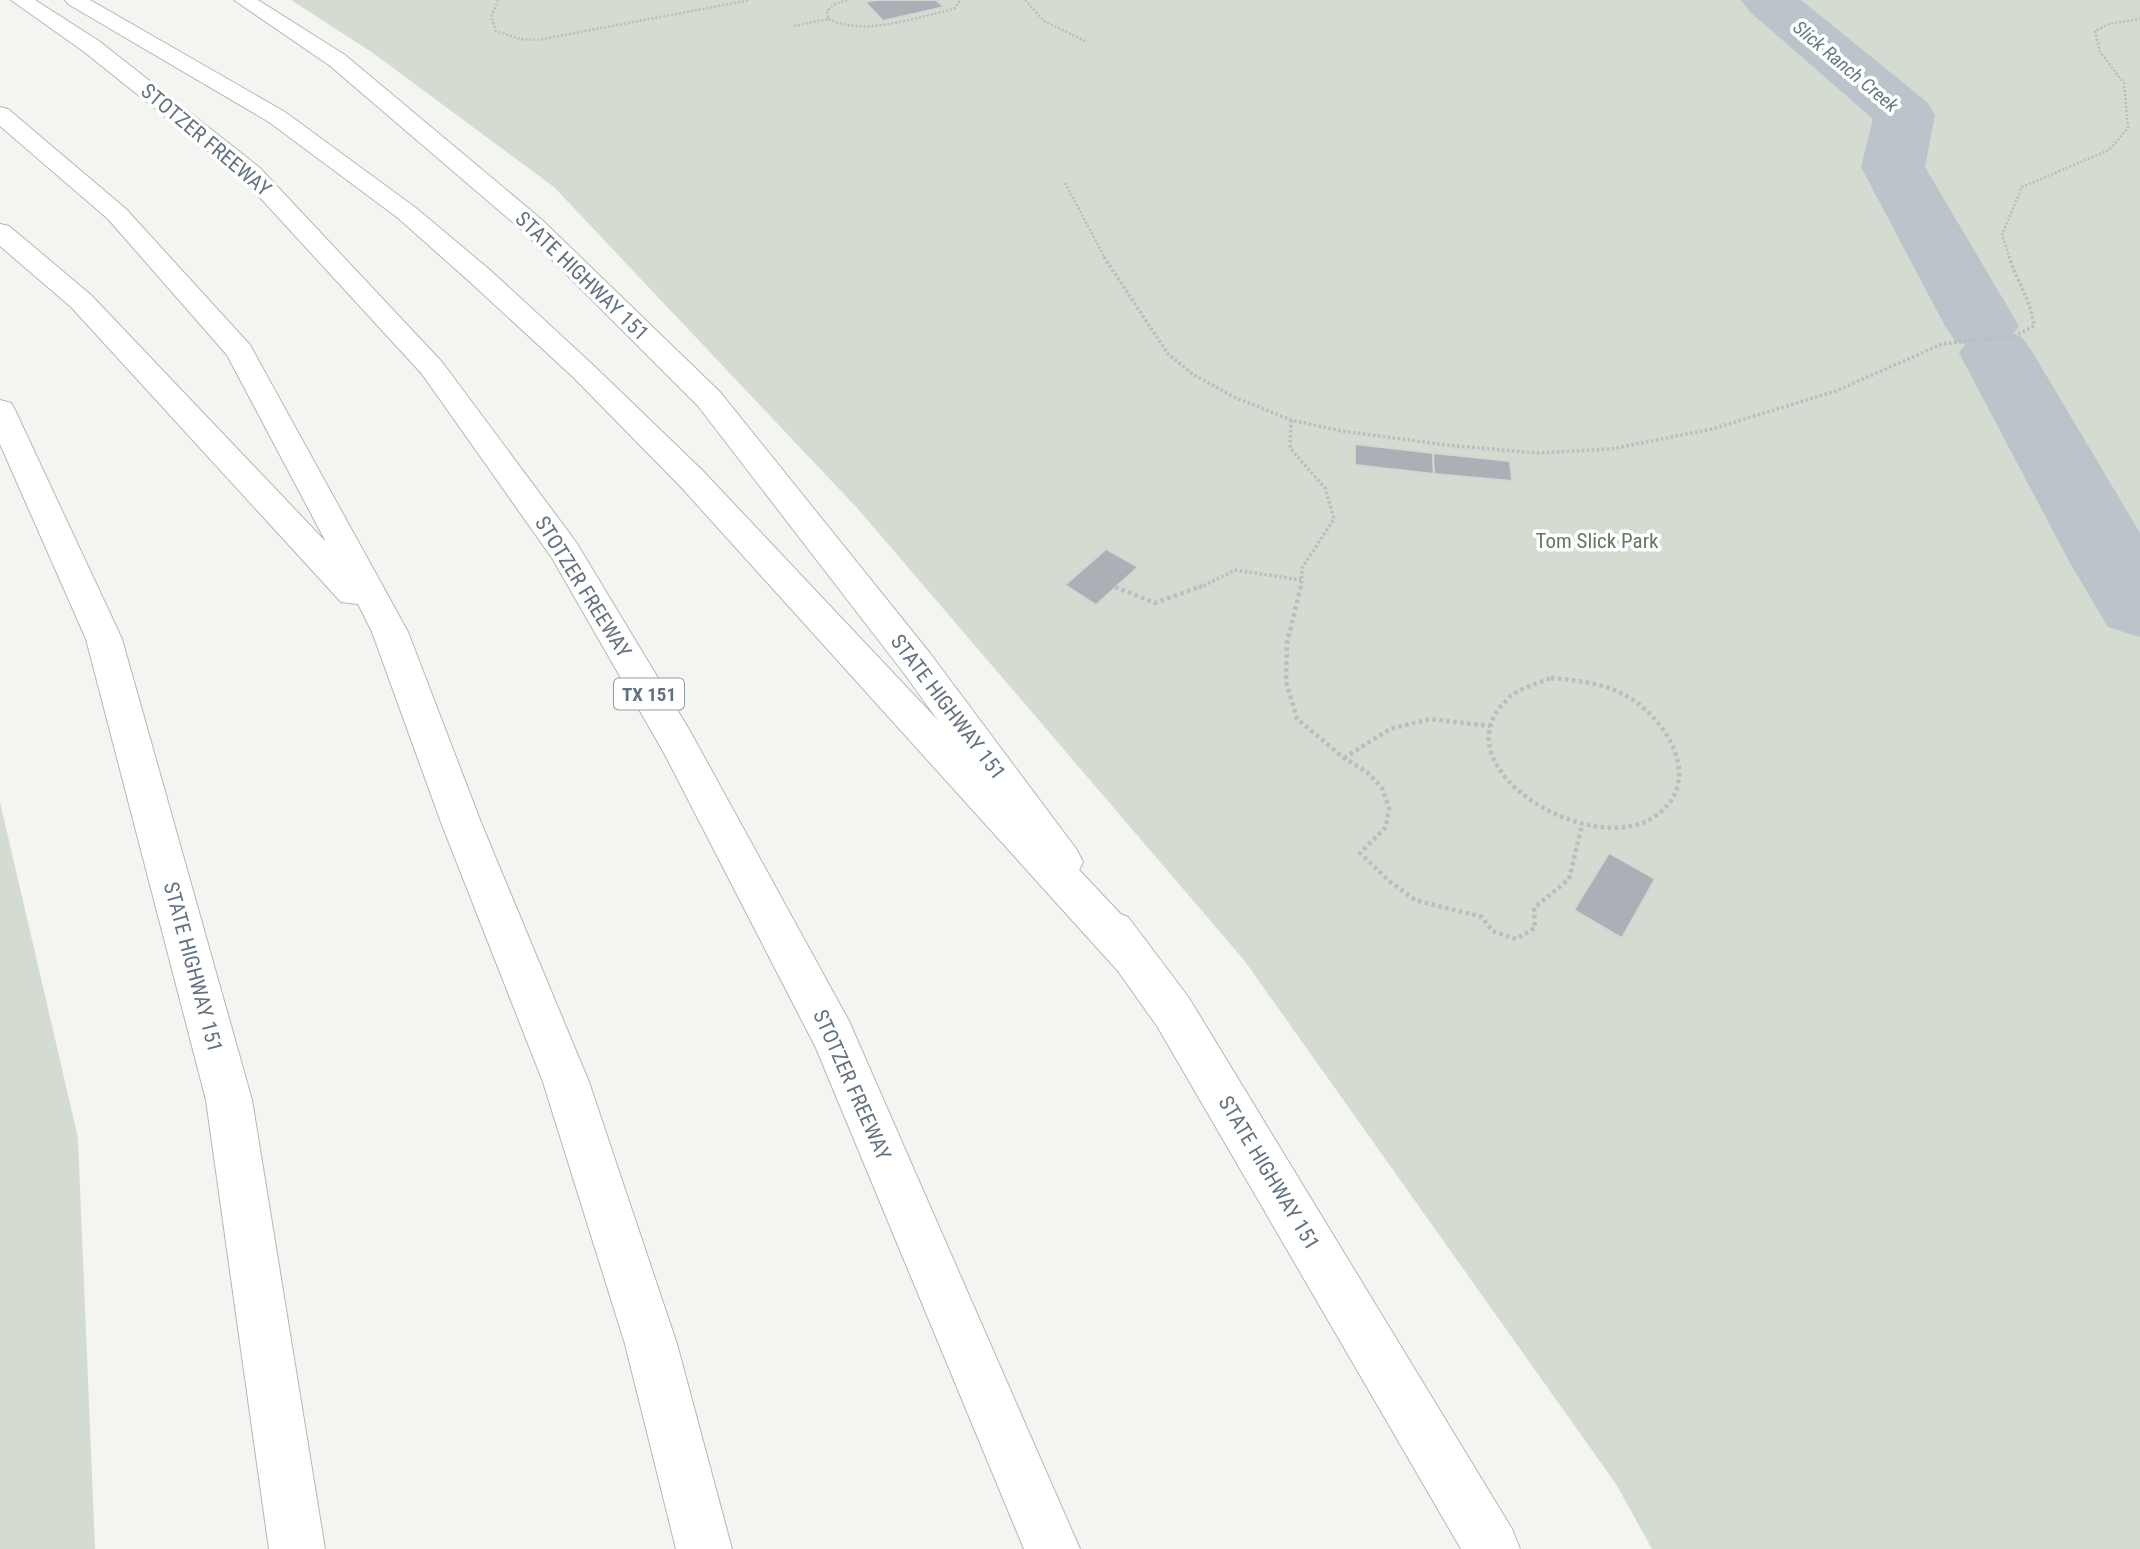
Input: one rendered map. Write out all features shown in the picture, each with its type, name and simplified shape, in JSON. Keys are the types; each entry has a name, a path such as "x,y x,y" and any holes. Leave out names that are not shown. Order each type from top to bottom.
{"main road":[{"name":"STOTZER FREEWAY","path":"21,0 91,46 251,173 432,368 564,550 677,743 833,1036 1052,1549"},
{"path":"75,0 277,117 407,213 480,276 583,371 691,478 1132,956"},
{"name":"STATE HIGHWAY 151","path":"244,0 337,60 522,216 709,399 916,662 1173,1012 1492,1549"},
{"path":"0,114 117,214 240,351 390,632 461,825 566,1082 651,1344 704,1549"},
{"path":"0,232 81,301 390,632"},
{"name":"STATE HIGHWAY 151","path":"0,410 104,639 229,1100 297,1549"}],"path":[{"path":"498,0 491,17 496,31 520,39 538,40 750,0"},
{"path":"828,19 827,11 833,5 847,0"},
{"path":"794,26 828,19 836,24 858,28 946,11 955,8 960,0"},
{"path":"1025,0 1044,21 1087,42"},
{"path":"1065,183 1116,278 1168,354 1194,375 1234,397 1291,420 1342,431 1446,445 1537,453 1611,449 1712,429 1836,391 1942,344 2014,336 2034,326 2032,307 2016,278 2002,235 2011,208 2022,187 2109,150 2128,128 2128,109 2122,79 2100,57 2094,44 2095,31 2109,24 2140,19"},
{"path":"1291,420 1290,448 1325,488 1334,519 1301,568 1301,593 1287,643 1286,681 1297,719 1344,758 1367,772 1382,788 1388,808 1386,827 1360,853 1389,881 1415,900 1482,917 1492,931 1516,939 1535,928 1534,908 1569,879 1582,825"},
{"path":"1115,587 1155,603 1186,594 1236,570 1301,580"},
{"path":"1551,678 1579,680 1609,687 1636,702 1658,721 1675,745 1681,771 1675,795 1659,815 1633,826 1601,829 1567,822 1535,807 1510,785 1494,761 1489,737 1490,726 1492,715 1505,697 1525,685 1551,678"},
{"path":"1344,758 1390,729 1430,719 1490,726"}],"green space":[{"name":"Tom Slick Park","path":"291,0 2140,0 2140,1549 1652,1549 1616,1484 1244,960 858,509 554,187 373,53"},
{"path":"0,802 78,1138 95,1549 0,1549"}],"building":[{"path":"936,0 944,7 883,21 865,2"},
{"path":"1355,444 1433,453 1434,474 1355,465"},
{"path":"1433,453 1510,461 1512,481 1434,474"},
{"path":"1106,549 1138,567 1096,605 1065,585"},
{"path":"1609,853 1655,879 1622,938 1574,910"}],"waterway":[{"name":"Slick Ranch Creek","path":"1768,0 1905,115 1893,167 1982,326"},
{"name":"Slick Ranch Creek","path":"1996,353 2114,563 2140,604"}]}
